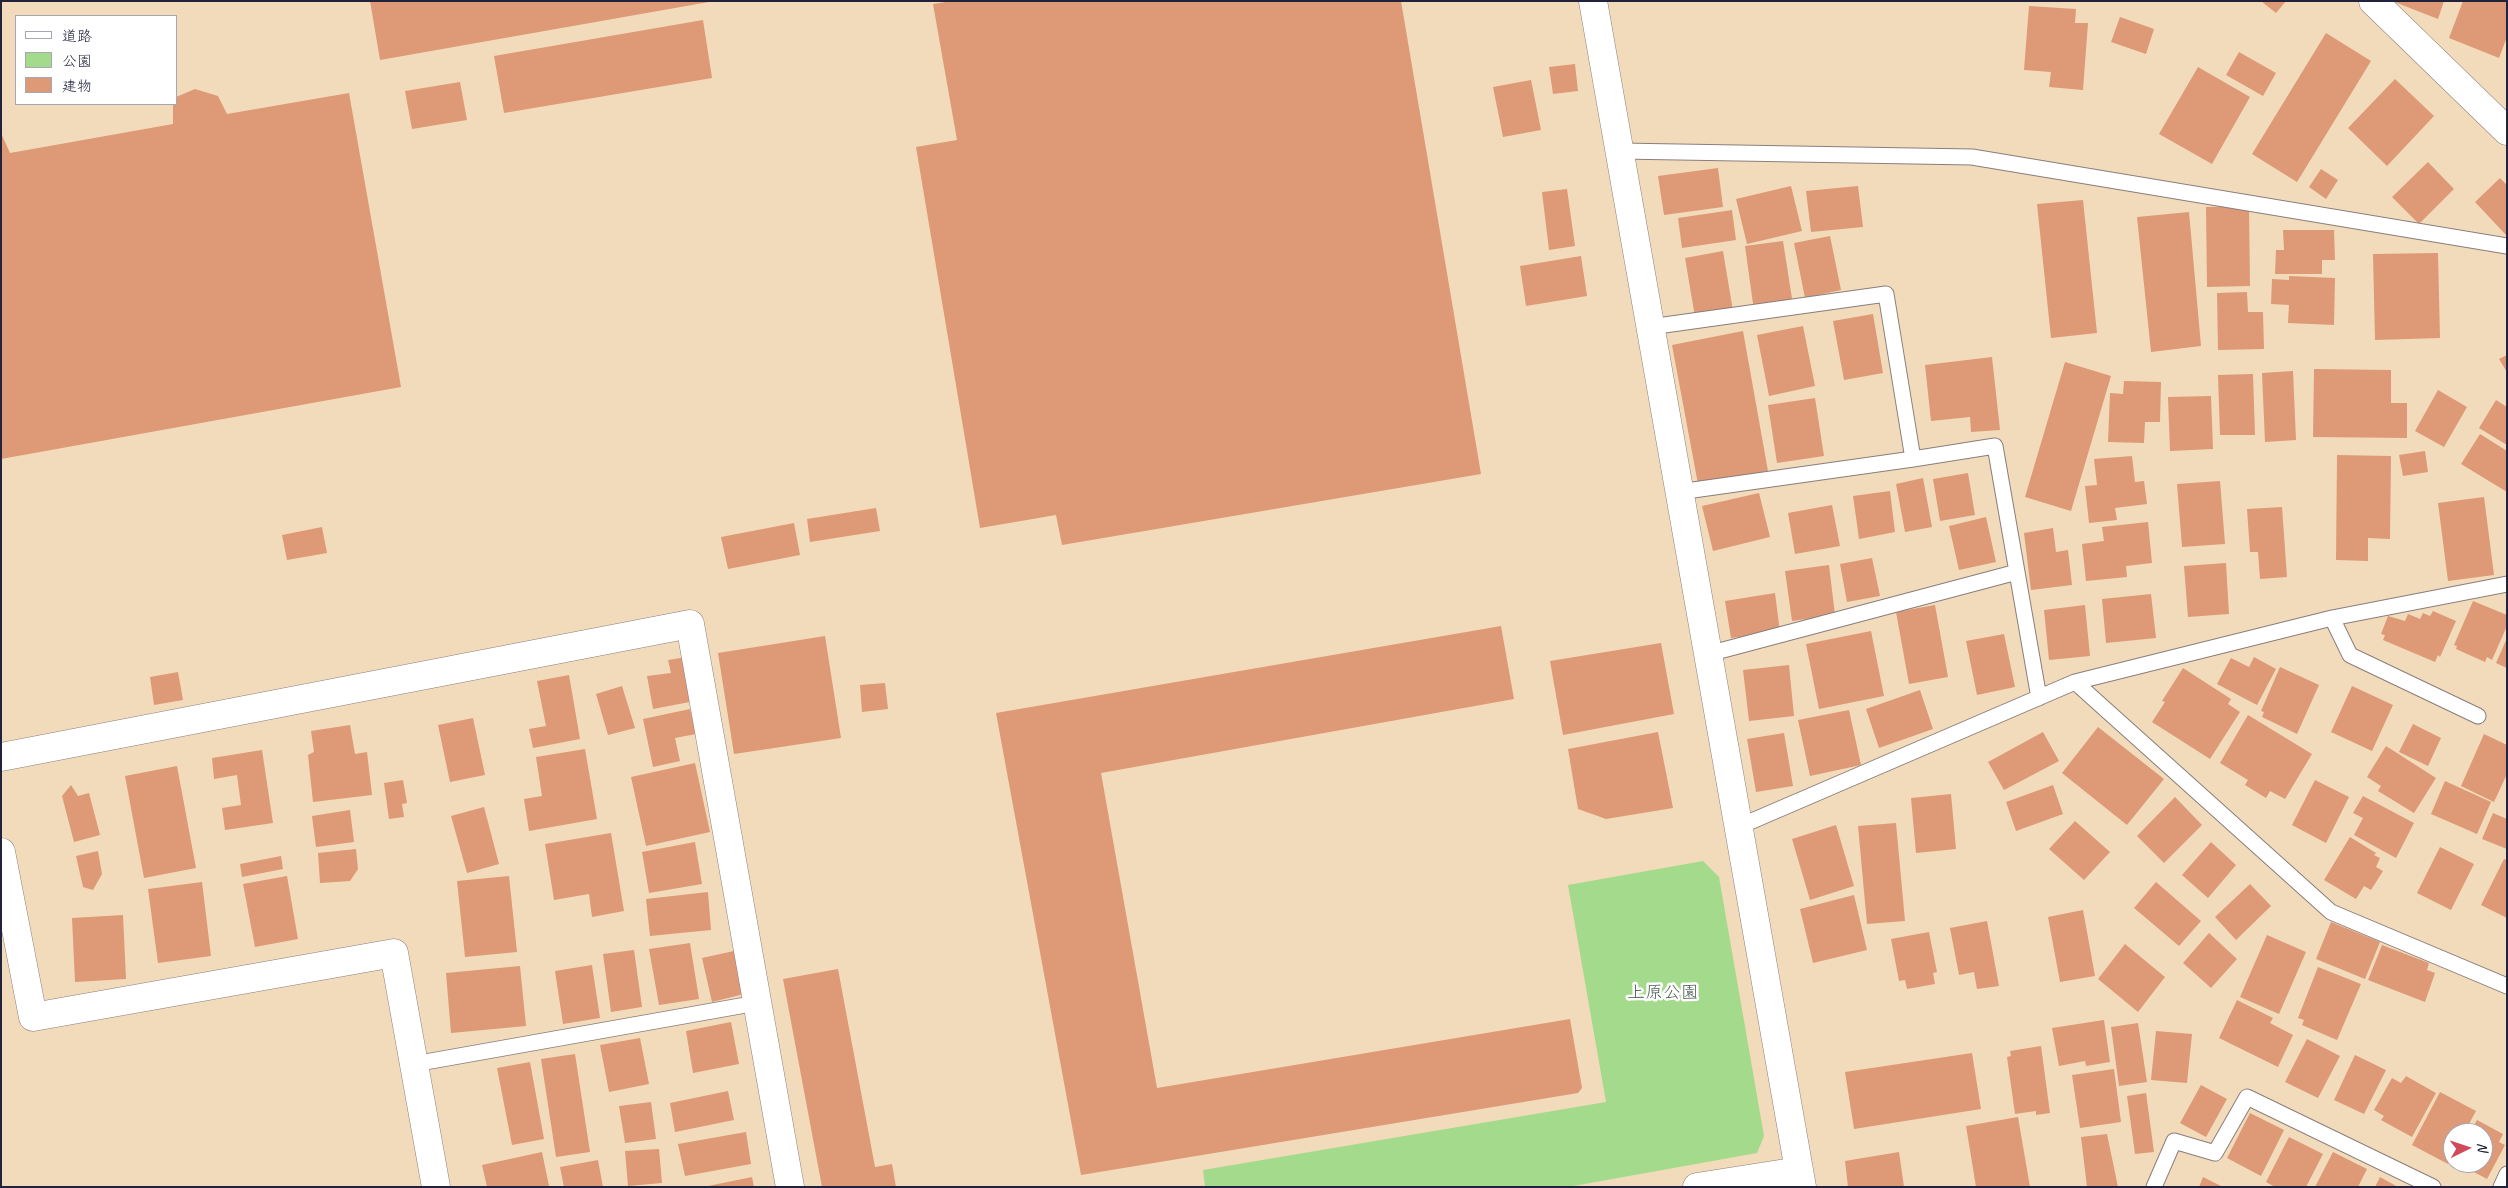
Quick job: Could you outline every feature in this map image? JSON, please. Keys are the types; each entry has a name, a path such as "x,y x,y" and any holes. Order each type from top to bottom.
{"street":[{"path":"1593,1 1800,1179 1697,1187"},
{"path":"2373,1 2507,131"},
{"path":"1,757 690,624 790,1187"},
{"path":"1,852 33,1018 394,953 436,1187"}],"lane":[{"path":"1620,151 1972,158 2507,246"},
{"path":"1650,327 1886,294 1913,459"},
{"path":"1679,492 1995,446 2039,698"},
{"path":"1708,654 2017,572"},
{"path":"1738,827 2075,682 2332,618 2507,584"},
{"path":"2332,618 2350,655 2478,716"},
{"path":"2075,682 2331,912 2507,986"},
{"path":"414,1064 756,1003"},
{"path":"2154,1187 2174,1141 2216,1153 2247,1097 2433,1187"},
{"path":"2501,1187 2507,1174"}],"green space":[{"name":"上原公園","path":"1703,861 1719,877 1764,1136 1757,1153 1568,1187 1205,1187 1203,1170 1606,1102 1568,885"}],"building":[{"path":"370,1 709,1 709,2 380,60"},
{"path":"952,1 1401,1 1481,474 1062,545 1056,515 980,528 916,147 957,140 933,4"},
{"path":"2261,1 2286,1 2276,13"},
{"path":"2392,1 2444,1 2438,19"},
{"path":"2463,1 2507,1 2507,37 2499,58 2449,38"},
{"path":"2029,6 2076,9 2075,23 2088,23 2083,90 2049,87 2051,72 2024,70"},
{"path":"2120,17 2154,29 2146,54 2111,42"},
{"path":"703,20 712,78 504,113 494,56"},
{"path":"2326,33 2371,61 2297,182 2252,154"},
{"path":"2239,52 2276,73 2263,96 2226,75"},
{"path":"1575,64 1578,91 1553,94 1549,67"},
{"path":"2198,67 2250,97 2212,164 2159,134"},
{"path":"2395,79 2434,116 2387,166 2348,128"},
{"path":"1531,80 1541,130 1503,137 1493,87"},
{"path":"460,82 467,120 412,129 405,91"},
{"path":"195,89 218,96 227,114 349,93 401,387 1,459 1,133 10,153 173,124 173,105 178,105 178,96"},
{"path":"2428,162 2454,189 2419,224 2392,197"},
{"path":"1718,168 1723,207 1664,215 1658,176"},
{"path":"2321,169 2338,180 2326,199 2309,187"},
{"path":"2500,178 2507,185 2507,236 2475,202"},
{"path":"1791,186 1802,231 1747,244 1736,199"},
{"path":"1858,186 1863,227 1811,232 1806,191"},
{"path":"1567,189 1575,246 1549,250 1542,192"},
{"path":"2083,200 2097,333 2051,338 2037,204"},
{"path":"2249,206 2250,286 2207,287 2206,207"},
{"path":"1732,210 1736,240 1682,248 1678,218"},
{"path":"2189,212 2201,346 2151,352 2137,217"},
{"path":"2283,230 2334,230 2335,260 2322,260 2322,274 2275,274 2276,250 2284,250"},
{"path":"1830,236 1841,290 1805,298 1794,243"},
{"path":"1783,241 1793,305 1754,311 1745,246"},
{"path":"1723,251 1733,311 1695,317 1685,258"},
{"path":"2438,253 2440,338 2375,340 2373,254"},
{"path":"1581,256 1587,296 1526,306 1520,266"},
{"path":"2289,276 2335,278 2334,325 2288,323 2289,305 2271,304 2272,279 2289,280"},
{"path":"2247,292 2248,312 2263,312 2264,349 2218,350 2217,293"},
{"path":"1873,314 1883,373 1844,380 1833,321"},
{"path":"1803,326 1815,386 1769,396 1757,335"},
{"path":"1743,331 1768,471 1698,484 1672,345"},
{"path":"2507,355 2507,372 2499,359"},
{"path":"1992,357 2000,430 1971,432 1970,417 1931,421 1925,365"},
{"path":"2065,362 2111,376 2071,511 2025,497"},
{"path":"2314,369 2391,370 2391,403 2407,403 2407,438 2313,437"},
{"path":"2293,371 2296,440 2265,442 2262,373"},
{"path":"2253,374 2255,435 2220,435 2218,375"},
{"path":"2124,381 2161,382 2160,422 2145,422 2144,443 2108,442 2110,393 2123,394"},
{"path":"2438,390 2467,407 2444,447 2415,431"},
{"path":"2211,396 2213,449 2170,451 2168,397"},
{"path":"1815,398 1824,456 1777,463 1768,405"},
{"path":"2496,400 2507,407 2507,445 2479,428"},
{"path":"2480,434 2507,451 2507,492 2461,464"},
{"path":"2425,451 2428,472 2403,476 2399,455"},
{"path":"2337,455 2391,456 2390,539 2368,538 2368,561 2336,560"},
{"path":"2132,456 2135,482 2144,481 2147,504 2115,508 2117,520 2089,523 2085,486 2097,485 2094,459"},
{"path":"1968,473 1975,515 1940,521 1933,479"},
{"path":"1923,478 1932,527 1905,532 1896,484"},
{"path":"2220,481 2225,544 2182,547 2177,484"},
{"path":"1890,491 1895,532 1859,539 1853,496"},
{"path":"1759,493 1770,537 1713,551 1702,506"},
{"path":"2484,497 2494,575 2448,581 2438,503"},
{"path":"1832,505 1840,546 1795,554 1788,513"},
{"path":"2282,507 2287,577 2260,579 2258,552 2250,552 2247,509"},
{"path":"876,508 880,531 810,542 807,519"},
{"path":"1986,517 1996,562 1959,570 1949,526"},
{"path":"2148,522 2152,563 2126,566 2127,577 2086,581 2082,544 2104,541 2102,527"},
{"path":"794,523 800,555 728,569 721,537"},
{"path":"322,527 327,553 287,560 282,535"},
{"path":"2053,528 2056,552 2068,550 2072,585 2031,590 2024,533"},
{"path":"1872,558 1880,596 1847,602 1840,564"},
{"path":"2226,563 2229,614 2188,617 2184,566"},
{"path":"1829,565 1835,615 1792,621 1785,571"},
{"path":"1775,593 1780,632 1731,638 1725,601"},
{"path":"2151,594 2156,638 2106,643 2102,599"},
{"path":"2473,601 2507,615 2507,626 2492,660 2487,657 2485,662 2456,649 2457,646 2454,645"},
{"path":"1935,605 1948,677 1909,684 1896,612"},
{"path":"2085,605 2090,656 2049,660 2044,610"},
{"path":"2433,611 2456,621 2440,657 2438,655 2435,662 2383,640 2385,635 2381,634 2388,616 2405,621 2408,614 2420,619 2423,613 2430,616"},
{"path":"1501,626 1514,699 1101,773 1157,1088 1570,1019 1582,1088 1578,1093 1081,1175 996,713"},
{"path":"1871,631 1884,696 1819,709 1806,644"},
{"path":"2004,634 2015,687 1977,695 1966,641"},
{"path":"825,636 841,738 734,754 718,653"},
{"path":"2507,638 2507,668 2496,663"},
{"path":"1661,643 1674,714 1563,735 1550,661"},
{"path":"687,657 695,701 653,709 647,676 671,673 668,660"},
{"path":"2254,657 2276,669 2257,705 2217,684 2231,658 2249,667"},
{"path":"1789,665 1794,716 1749,721 1743,670"},
{"path":"2280,667 2319,685 2297,734 2262,717 2264,712 2261,711"},
{"path":"2183,668 2231,699 2228,704 2240,712 2210,759 2152,722 2165,702 2162,701"},
{"path":"178,672 183,700 154,705 150,677"},
{"path":"569,675 580,739 533,748 529,729 546,726 537,681"},
{"path":"885,683 888,709 862,712 860,685"},
{"path":"622,686 635,728 608,735 596,694"},
{"path":"2352,686 2393,705 2372,751 2331,732"},
{"path":"1920,690 1933,729 1879,748 1866,709"},
{"path":"690,709 696,734 675,738 680,761 653,767 643,719"},
{"path":"1849,710 1861,765 1810,776 1798,720"},
{"path":"2248,715 2312,754 2285,799 2270,791 2266,798 2245,785 2248,780 2220,763"},
{"path":"473,718 485,775 450,782 438,725"},
{"path":"2413,724 2441,738 2428,766 2399,752"},
{"path":"350,725 355,754 367,752 372,795 313,802 308,755 314,752 311,731"},
{"path":"2098,727 2164,779 2127,825 2062,773"},
{"path":"1658,732 1673,808 1606,819 1578,809 1568,749"},
{"path":"2043,732 2059,761 2004,790 1988,762"},
{"path":"1784,733 1793,786 1756,792 1747,739"},
{"path":"2484,734 2507,745 2507,774 2494,802 2461,786"},
{"path":"2386,746 2436,778 2414,813 2378,791 2381,786 2367,777"},
{"path":"585,749 597,819 529,831 524,799 542,796 536,757"},
{"path":"262,750 273,823 225,830 222,808 241,805 237,775 214,779 212,758"},
{"path":"695,763 710,832 646,846 631,777"},
{"path":"177,766 196,868 144,878 125,776"},
{"path":"403,780 407,803 402,804 404,817 389,819 384,783"},
{"path":"2315,780 2349,797 2326,843 2292,825"},
{"path":"2445,781 2491,802 2477,834 2431,814"},
{"path":"71,785 78,796 89,793 100,835 74,842 62,796"},
{"path":"2053,785 2063,814 2016,831 2006,802"},
{"path":"1951,794 1956,849 1916,853 1911,798"},
{"path":"2363,796 2414,823 2396,858 2354,835 2363,818 2353,813"},
{"path":"2175,797 2202,825 2164,863 2137,836"},
{"path":"484,807 499,864 467,873 451,816"},
{"path":"350,810 354,842 316,847 312,816"},
{"path":"2493,813 2507,819 2507,849 2482,839"},
{"path":"2075,821 2110,852 2084,880 2049,849"},
{"path":"1896,823 1905,921 1867,924 1858,826"},
{"path":"1836,825 1854,886 1810,900 1792,839"},
{"path":"611,833 624,911 592,917 589,894 554,900 545,844"},
{"path":"2350,837 2376,853 2374,855 2380,858 2376,867 2383,871 2371,890 2364,886 2356,899 2324,880"},
{"path":"695,842 702,884 649,893 642,852"},
{"path":"2211,842 2236,865 2208,898 2182,875"},
{"path":"2440,847 2474,864 2451,910 2417,893"},
{"path":"356,849 358,869 350,881 320,883 318,853"},
{"path":"98,851 102,874 93,890 83,887 76,856"},
{"path":"281,856 283,869 242,877 240,864"},
{"path":"2504,859 2507,860 2507,918 2481,905"},
{"path":"287,876 298,939 255,947 243,884"},
{"path":"509,876 517,952 465,957 457,881"},
{"path":"202,882 211,956 158,963 148,889"},
{"path":"2156,882 2201,921 2179,946 2134,908"},
{"path":"2250,884 2271,906 2236,940 2215,917"},
{"path":"708,892 711,930 650,936 646,899"},
{"path":"1854,895 1867,950 1813,963 1800,909"},
{"path":"2083,910 2095,976 2060,982 2048,917"},
{"path":"123,915 126,979 75,982 72,918"},
{"path":"1987,921 1999,986 1977,989 1974,972 1959,975 1950,928"},
{"path":"2331,922 2380,942 2365,979 2316,959"},
{"path":"1929,932 1937,972 1933,973 1935,984 1907,989 1905,980 1899,981 1891,939"},
{"path":"2209,933 2237,959 2211,988 2183,963"},
{"path":"2267,935 2306,952 2279,1014 2240,997"},
{"path":"690,943 699,999 659,1005 649,949"},
{"path":"2125,944 2165,977 2138,1012 2098,979"},
{"path":"2382,945 2429,963 2427,970 2435,973 2425,1002 2368,980"},
{"path":"634,950 642,1007 611,1012 603,954"},
{"path":"734,951 744,994 712,1002 702,958"},
{"path":"592,965 600,1018 563,1024 555,971"},
{"path":"520,966 526,1026 451,1033 446,973"},
{"path":"2318,967 2361,984 2337,1040 2302,1025 2304,1020 2298,1018"},
{"path":"838,969 875,1167 892,1164 896,1187 822,1187 783,979"},
{"path":"2237,1000 2273,1018 2270,1023 2293,1035 2278,1067 2219,1038"},
{"path":"2104,1020 2110,1062 2086,1066 2085,1061 2059,1066 2052,1028"},
{"path":"731,1022 739,1064 693,1073 686,1031"},
{"path":"2138,1023 2147,1082 2119,1086 2111,1027"},
{"path":"2156,1031 2192,1034 2187,1083 2151,1080"},
{"path":"640,1038 649,1084 609,1092 600,1045"},
{"path":"2307,1039 2340,1056 2318,1098 2285,1082"},
{"path":"2041,1046 2050,1113 2036,1115 2036,1111 2015,1114 2007,1057 2011,1056 2010,1051"},
{"path":"1972,1053 1981,1109 1854,1129 1845,1072"},
{"path":"575,1054 590,1152 556,1157 541,1059"},
{"path":"2355,1055 2386,1070 2364,1114 2334,1100"},
{"path":"530,1062 544,1139 512,1145 497,1068"},
{"path":"2114,1069 2121,1122 2080,1128 2072,1075"},
{"path":"2406,1076 2436,1093 2412,1137 2381,1120 2384,1116 2374,1110 2392,1078 2401,1083"},
{"path":"2201,1085 2227,1099 2206,1137 2180,1123"},
{"path":"728,1091 734,1120 675,1132 670,1103"},
{"path":"2440,1092 2476,1111 2469,1123 2443,1123 2443,1161 2412,1145"},
{"path":"2146,1093 2154,1152 2135,1154 2127,1096"},
{"path":"651,1102 656,1139 625,1143 619,1106"},
{"path":"2250,1113 2284,1130 2261,1176 2227,1158"},
{"path":"2018,1117 2030,1187 1976,1187 1966,1126"},
{"path":"2493,1129 2503,1134 2499,1142 2505,1145 2493,1168"},
{"path":"746,1132 751,1164 685,1176 678,1144"},
{"path":"2107,1134 2118,1187 2087,1187 2081,1137"},
{"path":"2289,1137 2323,1154 2306,1187 2275,1187 2266,1182"},
{"path":"659,1149 662,1183 628,1186 625,1151"},
{"path":"542,1152 549,1186 487,1187 482,1165"},
{"path":"1899,1152 1904,1187 1848,1187 1845,1161"},
{"path":"2333,1152 2367,1169 2358,1187 2315,1187"},
{"path":"598,1160 603,1187 564,1187 560,1167"},
{"path":"2476,1173 2490,1173 2487,1179"},
{"path":"752,1177 754,1187 708,1187 708,1186"},
{"path":"2203,1177 2223,1187 2199,1187"},
{"path":"2380,1177 2398,1187 2375,1187"}]}
